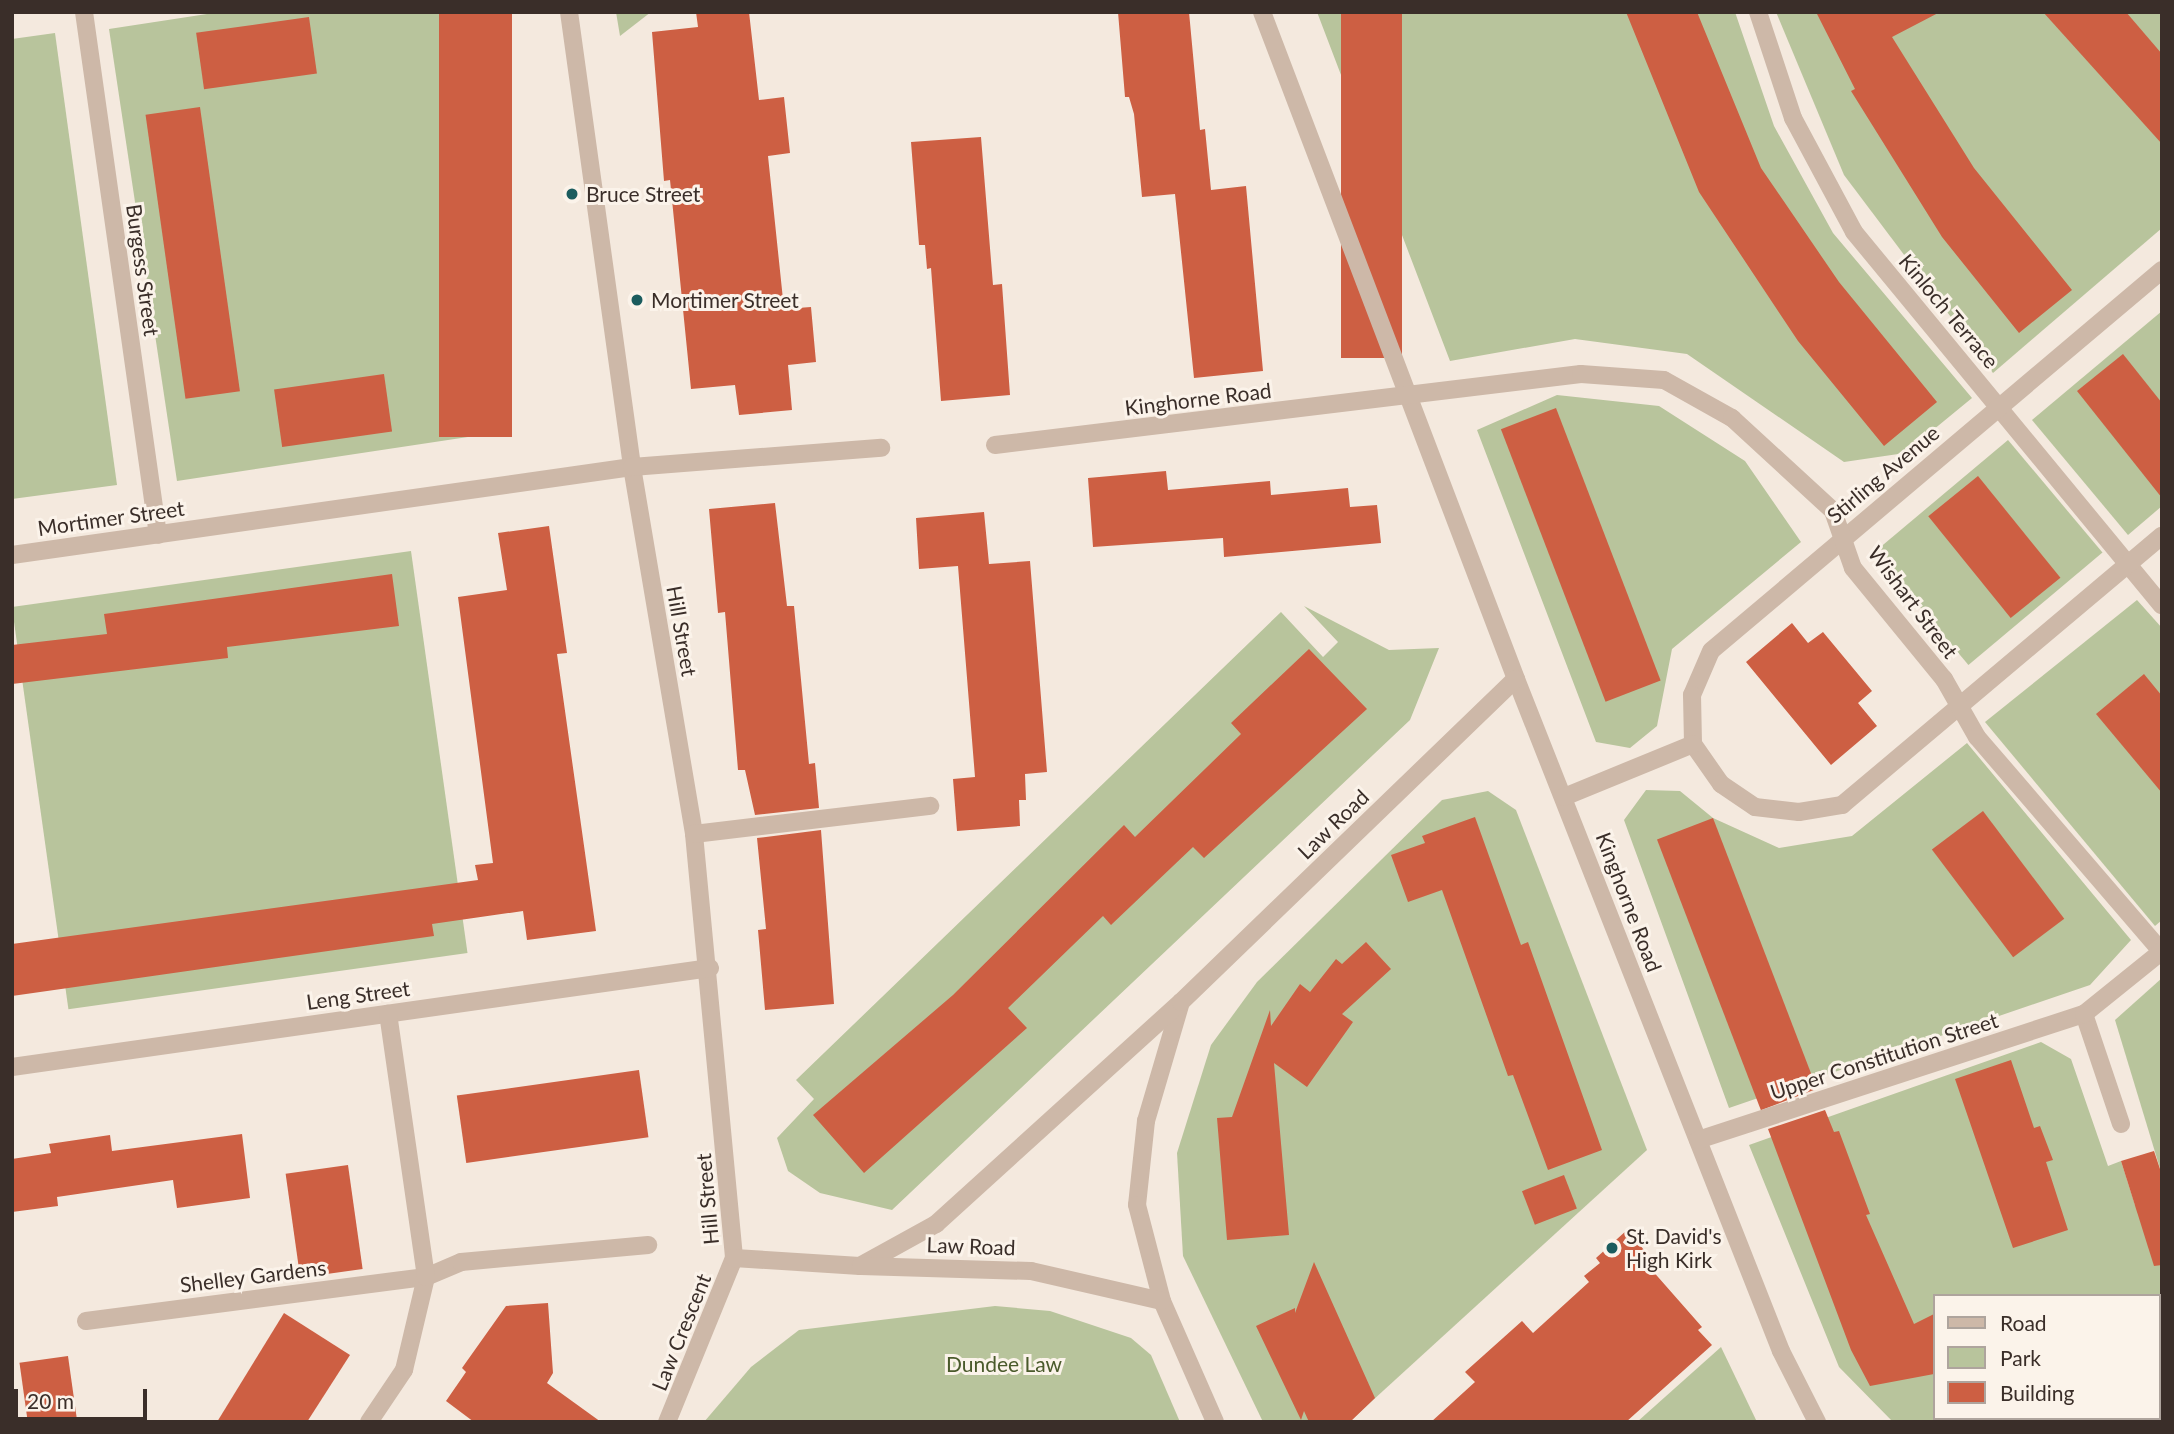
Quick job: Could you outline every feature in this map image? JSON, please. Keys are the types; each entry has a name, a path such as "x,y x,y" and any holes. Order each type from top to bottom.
{"street":[{"name":"Burgess Street","path":"84,12 158,535"},
{"name":"Hill Street","path":"569,12 632,467 694,834 710,968 734,1258"},
{"name":"Kinghorne Road","path":"1262,12 1516,679 1781,1351 1817,1422"},
{"name":"Kinloch Terrace","path":"1758,12 1793,118 1854,232 2126,565 2162,605"},
{"name":"Stirling Avenue","path":"1693,744 1692,695 1711,651 2162,270"},
{"name":"Wishart Street","path":"1407,396 1581,374 1664,380 1732,418 1833,511 1853,568 1960,705 1977,737 2162,951"},
{"name":"Kinghorne Road","path":"995,446 1407,396"},
{"name":"Mortimer Street","path":"12,555 632,467 881,447"},
{"path":"1564,797 1693,744 1721,784 1755,807 1799,812 1842,805 2162,536"},
{"name":"Law Road","path":"860,1266 936,1224 1181,1002 1516,679"},
{"path":"694,834 930,806"},
{"name":"Upper Constitution Street","path":"1698,1140 2084,1014 2162,951"},
{"name":"Leng Street","path":"12,1067 710,968"},
{"name":"Law Road","path":"1181,1002 1146,1121 1137,1205 1162,1301 1215,1422"},
{"path":"369,1422 404,1370 426,1277 388,1014"},
{"path":"2084,1014 2121,1124"},
{"name":"Shelley Gardens","path":"86,1321 426,1277 461,1262 648,1245"},
{"name":"Law Road","path":"734,1258 860,1266 1031,1271 1162,1301"},
{"name":"Law Crescent","path":"667,1422 734,1258"}],"green space":[{"path":"220,12 439,12 501,432 177,481 109,29"},
{"path":"616,12 651,12 620,36"},
{"path":"1317,12 1735,12 1774,126 1833,233 1972,398 1905,453 1844,462 1687,354 1575,339 1450,361"},
{"path":"1776,12 2162,12 2162,228 1993,373 1844,175"},
{"path":"55,33 117,485 12,499 12,39"},
{"path":"2162,311 2162,506 2128,535 2032,420"},
{"path":"1557,395 1659,406 1745,461 1801,542 1672,649 1657,726 1630,748 1596,742 1477,430"},
{"path":"2008,440 2102,553 1968,665 1874,552"},
{"path":"411,551 468,953 68,1009 12,607"},
{"path":"2137,600 2162,628 2162,920 2155,926 1985,722"},
{"path":"1304,606 1389,650 1439,648 1410,720 892,1210 820,1193 788,1171 777,1138 814,1099 796,1080 1281,612 1323,657 1338,642"},
{"path":"1967,743 2131,940 2090,985 1729,1108 1624,820 1646,790 1680,791 1713,818 1779,848 1852,836"},
{"path":"1488,791 1516,810 1647,1150 1349,1422 1263,1422 1183,1256 1177,1153 1211,1045 1257,982 1442,800"},
{"path":"2162,978 2162,1175 2115,1020"},
{"path":"2041,1042 2071,1059 2108,1166 2121,1161 2135,1205 2162,1196 2162,1422 1893,1422 1839,1367 1749,1145"},
{"name":"Dundee Law","path":"995,1306 1050,1311 1131,1338 1151,1355 1180,1422 704,1422 751,1367 799,1330"},
{"path":"1721,1347 1757,1422 1637,1422"}],"building":[{"path":"439,12 512,12 512,437 439,437"},
{"path":"696,12 749,12 759,100 784,97 790,153 768,156 784,309 811,307 816,362 788,365 792,410 739,415 735,385 691,389 670,180 664,181 652,32 698,27"},
{"path":"1118,12 1189,12 1200,130 1205,129 1211,190 1246,186 1263,371 1194,378 1175,194 1142,197 1134,114 1129,97 1125,97"},
{"path":"1341,12 1402,12 1402,358 1341,358"},
{"path":"1626,12 1697,12 1761,168 1839,282 1937,402 1884,446 1798,341 1699,192"},
{"path":"1816,12 1940,12 1892,37 1974,168 2072,290 2019,333 1942,237 1851,91 1855,89"},
{"path":"2043,12 2126,12 2162,54 2162,144"},
{"path":"309,17 317,73 204,89 196,33"},
{"path":"200,107 240,391 185,399 146,115"},
{"path":"981,137 993,285 1002,284 1010,395 941,401 931,268 927,269 925,245 919,245 911,142"},
{"path":"2123,354 2162,403 2162,498 2077,391"},
{"path":"384,374 392,431 282,447 274,389"},
{"path":"1556,408 1661,681 1606,702 1501,429"},
{"path":"1166,471 1168,490 1270,481 1271,495 1348,488 1350,507 1377,505 1381,543 1224,557 1223,538 1093,547 1088,478"},
{"path":"1978,476 2060,578 2011,618 1928,516"},
{"path":"775,503 787,606 794,606 809,764 815,763 819,808 755,815 745,770 738,770 725,612 718,613 709,509"},
{"path":"984,512 989,564 1030,561 1047,772 1025,774 1026,800 1019,800 1020,826 957,831 953,779 975,777 958,566 919,569 916,518"},
{"path":"549,526 567,653 557,654 596,931 527,940 523,911 432,924 434,936 12,996 12,944 478,880 475,865 493,863 458,597 507,590 498,533"},
{"path":"392,574 399,626 227,647 228,658 12,684 12,645 107,634 104,614"},
{"path":"1792,623 1808,643 1823,632 1872,691 1858,703 1877,726 1831,765 1746,662"},
{"path":"1309,649 1367,709 1204,858 1193,847 1111,925 1103,916 1008,1008 1027,1028 864,1173 813,1115 953,995 1124,825 1135,837 1241,734 1231,723"},
{"path":"2144,674 2162,696 2162,793 2096,714"},
{"path":"1983,811 2064,919 2013,957 1932,850"},
{"path":"1475,817 1521,945 1528,942 1602,1150 1548,1170 1513,1075 1508,1076 1442,890 1408,902 1391,855 1425,843 1422,836"},
{"path":"1713,818 1817,1089 1761,1110 1657,840"},
{"path":"821,830 834,1004 765,1010 758,930 766,929 757,838"},
{"path":"1366,942 1391,969 1342,1014 1353,1022 1307,1087 1274,1063 1289,1235 1227,1240 1217,1118 1232,1117 1270,1010 1271,1026 1300,984 1310,992 1336,959 1342,964"},
{"path":"2011,1060 2034,1128 2040,1126 2053,1160 2046,1162 2068,1230 2013,1248 1955,1079"},
{"path":"639,1070 648,1137 466,1163 457,1096"},
{"path":"1825,1110 1834,1132 1839,1131 1870,1214 1866,1215 1914,1324 1932,1315 1932,1374 1870,1386 1851,1350 1768,1129"},
{"path":"242,1134 250,1198 177,1208 173,1180 57,1197 58,1206 12,1212 12,1159 51,1153 49,1144 110,1135 112,1151"},
{"path":"2154,1151 2162,1175 2162,1265 2154,1266 2121,1161"},
{"path":"348,1165 363,1269 300,1278 286,1174"},
{"path":"1564,1175 1577,1209 1535,1225 1522,1191"},
{"path":"1627,1230 1655,1265 1651,1269 1702,1327 1698,1330 1712,1345 1626,1422 1431,1422 1475,1382 1465,1372 1522,1321 1533,1333 1589,1282 1584,1276 1600,1263 1596,1258"},
{"path":"1314,1262 1375,1398 1350,1422 1309,1422 1304,1411 1301,1420 1256,1326 1295,1308 1295,1313"},
{"path":"548,1303 553,1373 547,1383 601,1422 474,1422 446,1401 466,1372 462,1368 506,1306"},
{"path":"284,1313 350,1355 307,1422 217,1422"},
{"path":"68,1356 77,1422 28,1422 19,1363"}],"place":[{"name":"Bruce Street","path":"572,194"},
{"name":"Mortimer Street","path":"637,300"},
{"name":"St. David's High Kirk","path":"1612,1248"}]}
